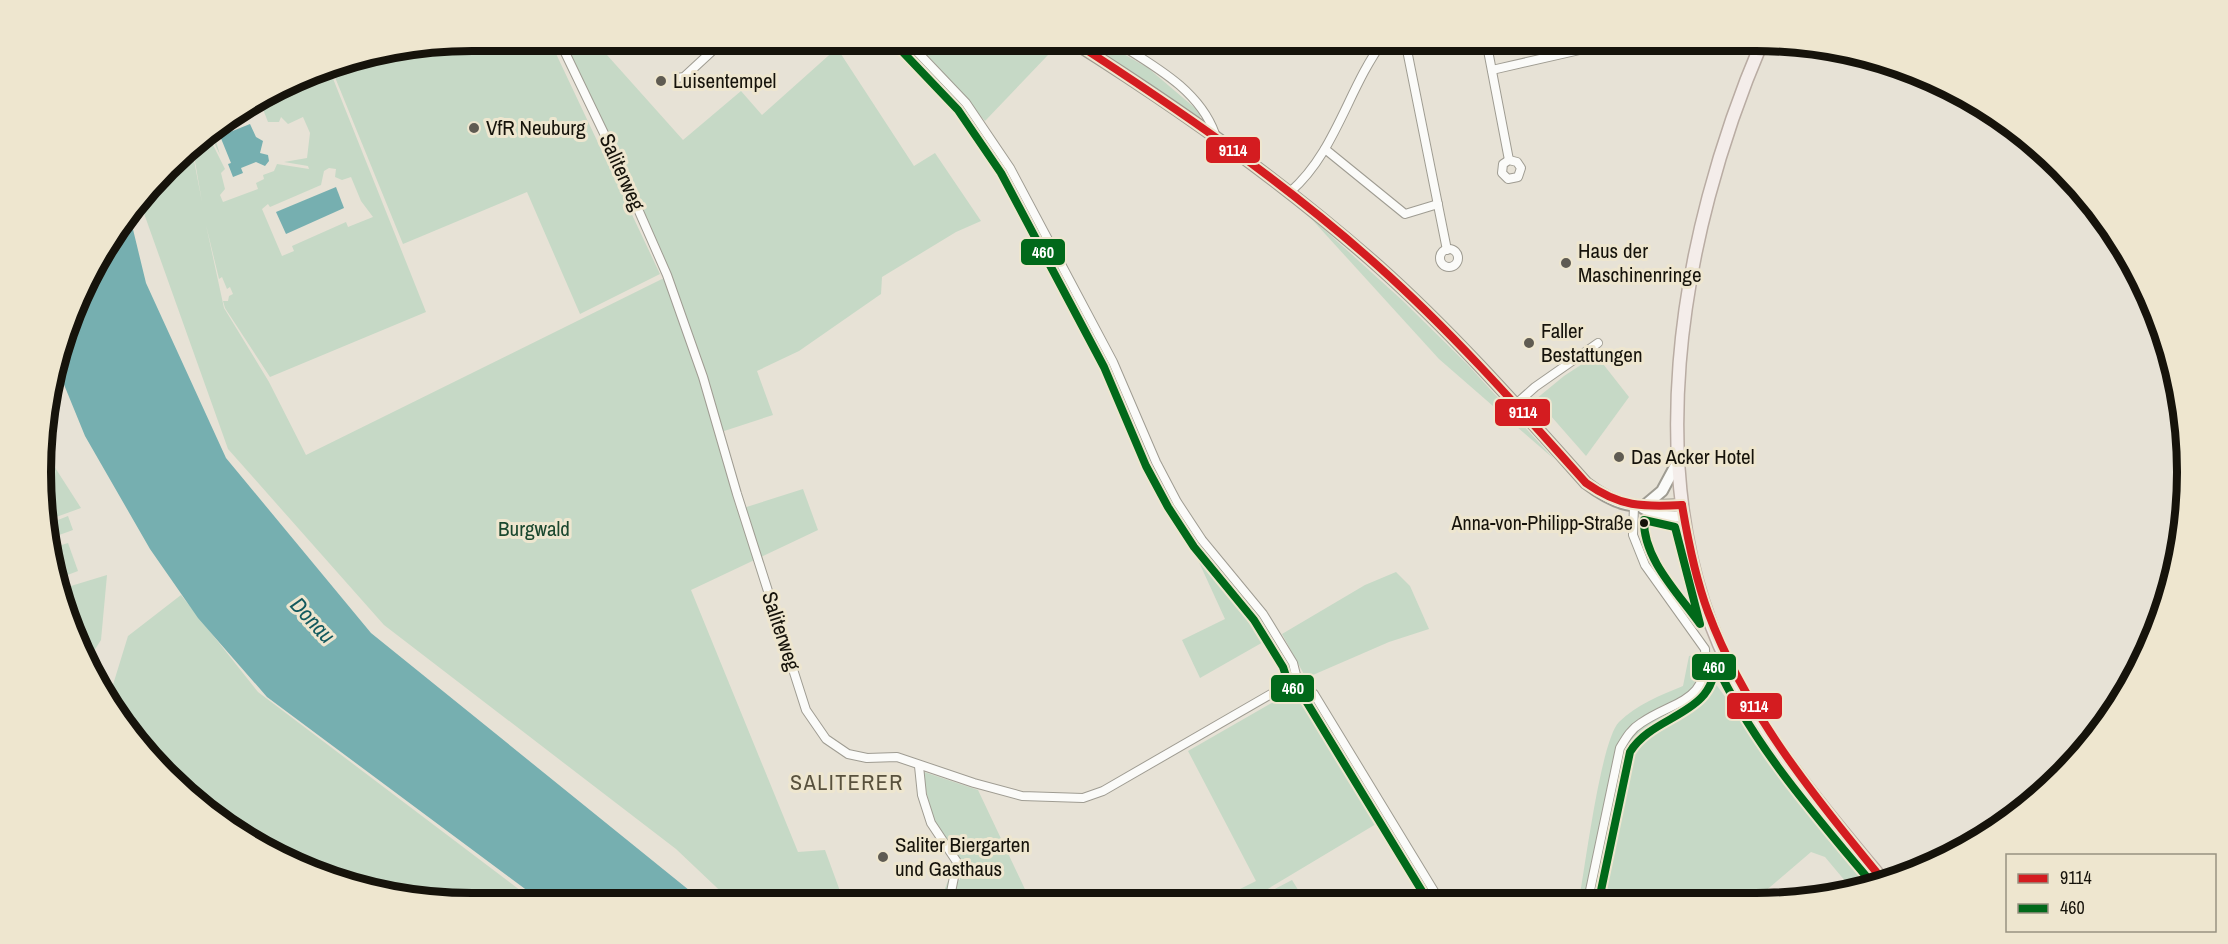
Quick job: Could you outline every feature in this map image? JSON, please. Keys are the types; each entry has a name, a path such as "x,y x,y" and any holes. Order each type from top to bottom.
{"main road":[{"path":"1088,51 1215,134 1290,192 1380,267 1516,404 1586,483 1607,499 1638,507 1683,511"},
{"path":"1759,51 1726,137 1699,240 1677,380 1677,463 1683,511 1701,594 1718,641 1739,685 1779,748 1879,875"},
{"path":"1638,507 1662,491 1677,463"}],"street":[{"name":"Saliterweg","path":"564,51 612,150 667,275 703,377 737,494 806,710 826,739 848,754 867,759 897,757 919,766 1022,796 1083,798 1103,790 1297,679"},
{"path":"677,78 684,77 712,51"},
{"path":"916,51 966,103 1010,168 1113,362 1156,462 1177,502 1202,540 1263,614 1293,663 1297,679 1314,694 1435,893"},
{"path":"1130,51 1163,72 1199,103 1209,118 1215,134"},
{"path":"1290,192 1309,176 1376,51"},
{"path":"1407,51 1447,250"},
{"path":"1488,51 1509,160"},
{"path":"1492,70 1575,51"},
{"path":"1325,149 1405,214 1438,204"},
{"path":"1516,404 1535,387 1598,343"},
{"path":"1589,893 1620,748 1630,731 1642,721 1689,697 1703,677 1706,665 1705,649 1645,566 1633,535 1638,507"},
{"path":"919,766 922,795 931,823 957,862 951,893"}],"green space":[{"name":"VfR Neuburg","path":"555,51 660,274 580,314 527,192 403,244 334,74 390,59 444,52"},
{"name":"Burgwald","path":"570,51 609,51 607,55 683,140 741,91 762,115 834,51 839,51 914,166 935,153 981,221 956,232 882,277 881,294 799,351 757,371 773,415 715,434 737,510 803,489 818,530 691,590 798,852 825,850 841,893 722,893 676,849 384,625 228,449 143,210 155,194 193,156 202,202 194,155 211,142 225,169 221,173 225,189 220,195 223,202 258,189 256,183 264,179 263,175 274,171 277,164 309,169 308,166 284,162 307,158 310,133 303,117 288,124 281,117 279,122 268,122 262,107 332,75 426,312 270,377 225,308 223,301 228,301 229,296 233,294 230,287 227,289 222,277 219,279 206,225 224,308 269,382 306,455 662,279 672,277","holes":["329,168 336,169 335,177 342,180 351,177 361,201 373,217 348,227 346,222 292,246 294,251 282,256 262,209 268,204 270,207 321,185 324,171"]},
{"path":"924,51 1040,51 1048,55 985,121"},
{"path":"1096,51 1118,51 1148,68 1202,114 1199,118"},
{"path":"247,116 249,119 232,126"},
{"path":"1307,214 1402,300 1468,365 1554,459 1439,359"},
{"path":"1596,355 1629,397 1586,456 1536,399 1564,376"},
{"path":"51,462 81,508 54,518"},
{"path":"1176,512 1223,577 1272,637 1200,678 1182,640 1225,619"},
{"path":"68,516 73,530 56,536 54,521"},
{"path":"68,543 78,571 64,576 58,546"},
{"path":"1396,572 1410,586 1429,629 1389,642 1306,678 1282,634 1365,585"},
{"path":"107,575 101,640 92,654 73,607 67,587"},
{"path":"181,595 258,692 524,893 444,892 390,885 337,871 261,837 194,789 155,750 122,706 112,689 128,636"},
{"path":"1694,655 1700,664 1696,680 1688,693 1698,699 1712,679 1807,808 1864,879 1847,883 1825,857 1811,852 1763,893 1580,893 1600,778 1612,734 1619,722 1633,710 1683,686 1689,656"},
{"path":"1289,693 1299,693 1308,697 1376,824 1261,893 1232,893 1256,881 1188,751"},
{"path":"921,771 978,790 1027,893 943,893 948,881 960,880 960,869 956,853 939,831"},
{"path":"1292,880 1300,893 1267,893"}],"water":[{"path":"250,124 256,137 263,141 260,153 268,155 269,161 265,166 256,162 241,168 243,173 233,177 228,164 231,163 220,136"},
{"path":"336,187 344,208 286,234 276,212"},
{"name":"Donau","path":"132,224 146,283 226,458 371,633 693,893 531,893 267,697 198,618 150,549 85,436 62,379 73,337 94,286"}],"transit line":[{"name":"460","path":"902,51 958,110 1001,173 1104,367 1146,466 1168,507 1194,547 1254,620 1283,667 1289,685 1306,701 1423,893"},
{"name":"9114","path":"1088,51 1151,92 1267,175 1378,266 1459,344 1586,483 1610,497 1632,504 1682,505"},
{"name":"9114","path":"1682,505 1692,559 1703,599 1723,649 1741,684 1807,785 1879,875"},
{"name":"460","path":"1644,520 1675,527 1700,624 1656,562 1649,548 1644,520"},
{"name":"460","path":"1600,893 1630,752 1640,739 1681,713 1705,694 1712,680 1715,662 1730,692 1766,750 1806,804 1868,878"}],"place":[{"name":"Luisentempel","path":"661,81"},
{"name":"VfR Neuburg","path":"474,128"},
{"name":"Haus der Maschinenringe","path":"1566,263"},
{"name":"Faller Bestattungen","path":"1529,343"},
{"name":"Das Acker Hotel","path":"1619,457"},
{"name":"Anna-von-Philipp-Straße","path":"1644,523"},
{"name":"Saliter Biergarten und Gasthaus","path":"883,857"}],"district":[{"name":"SALITERER","path":"847,782"}]}
